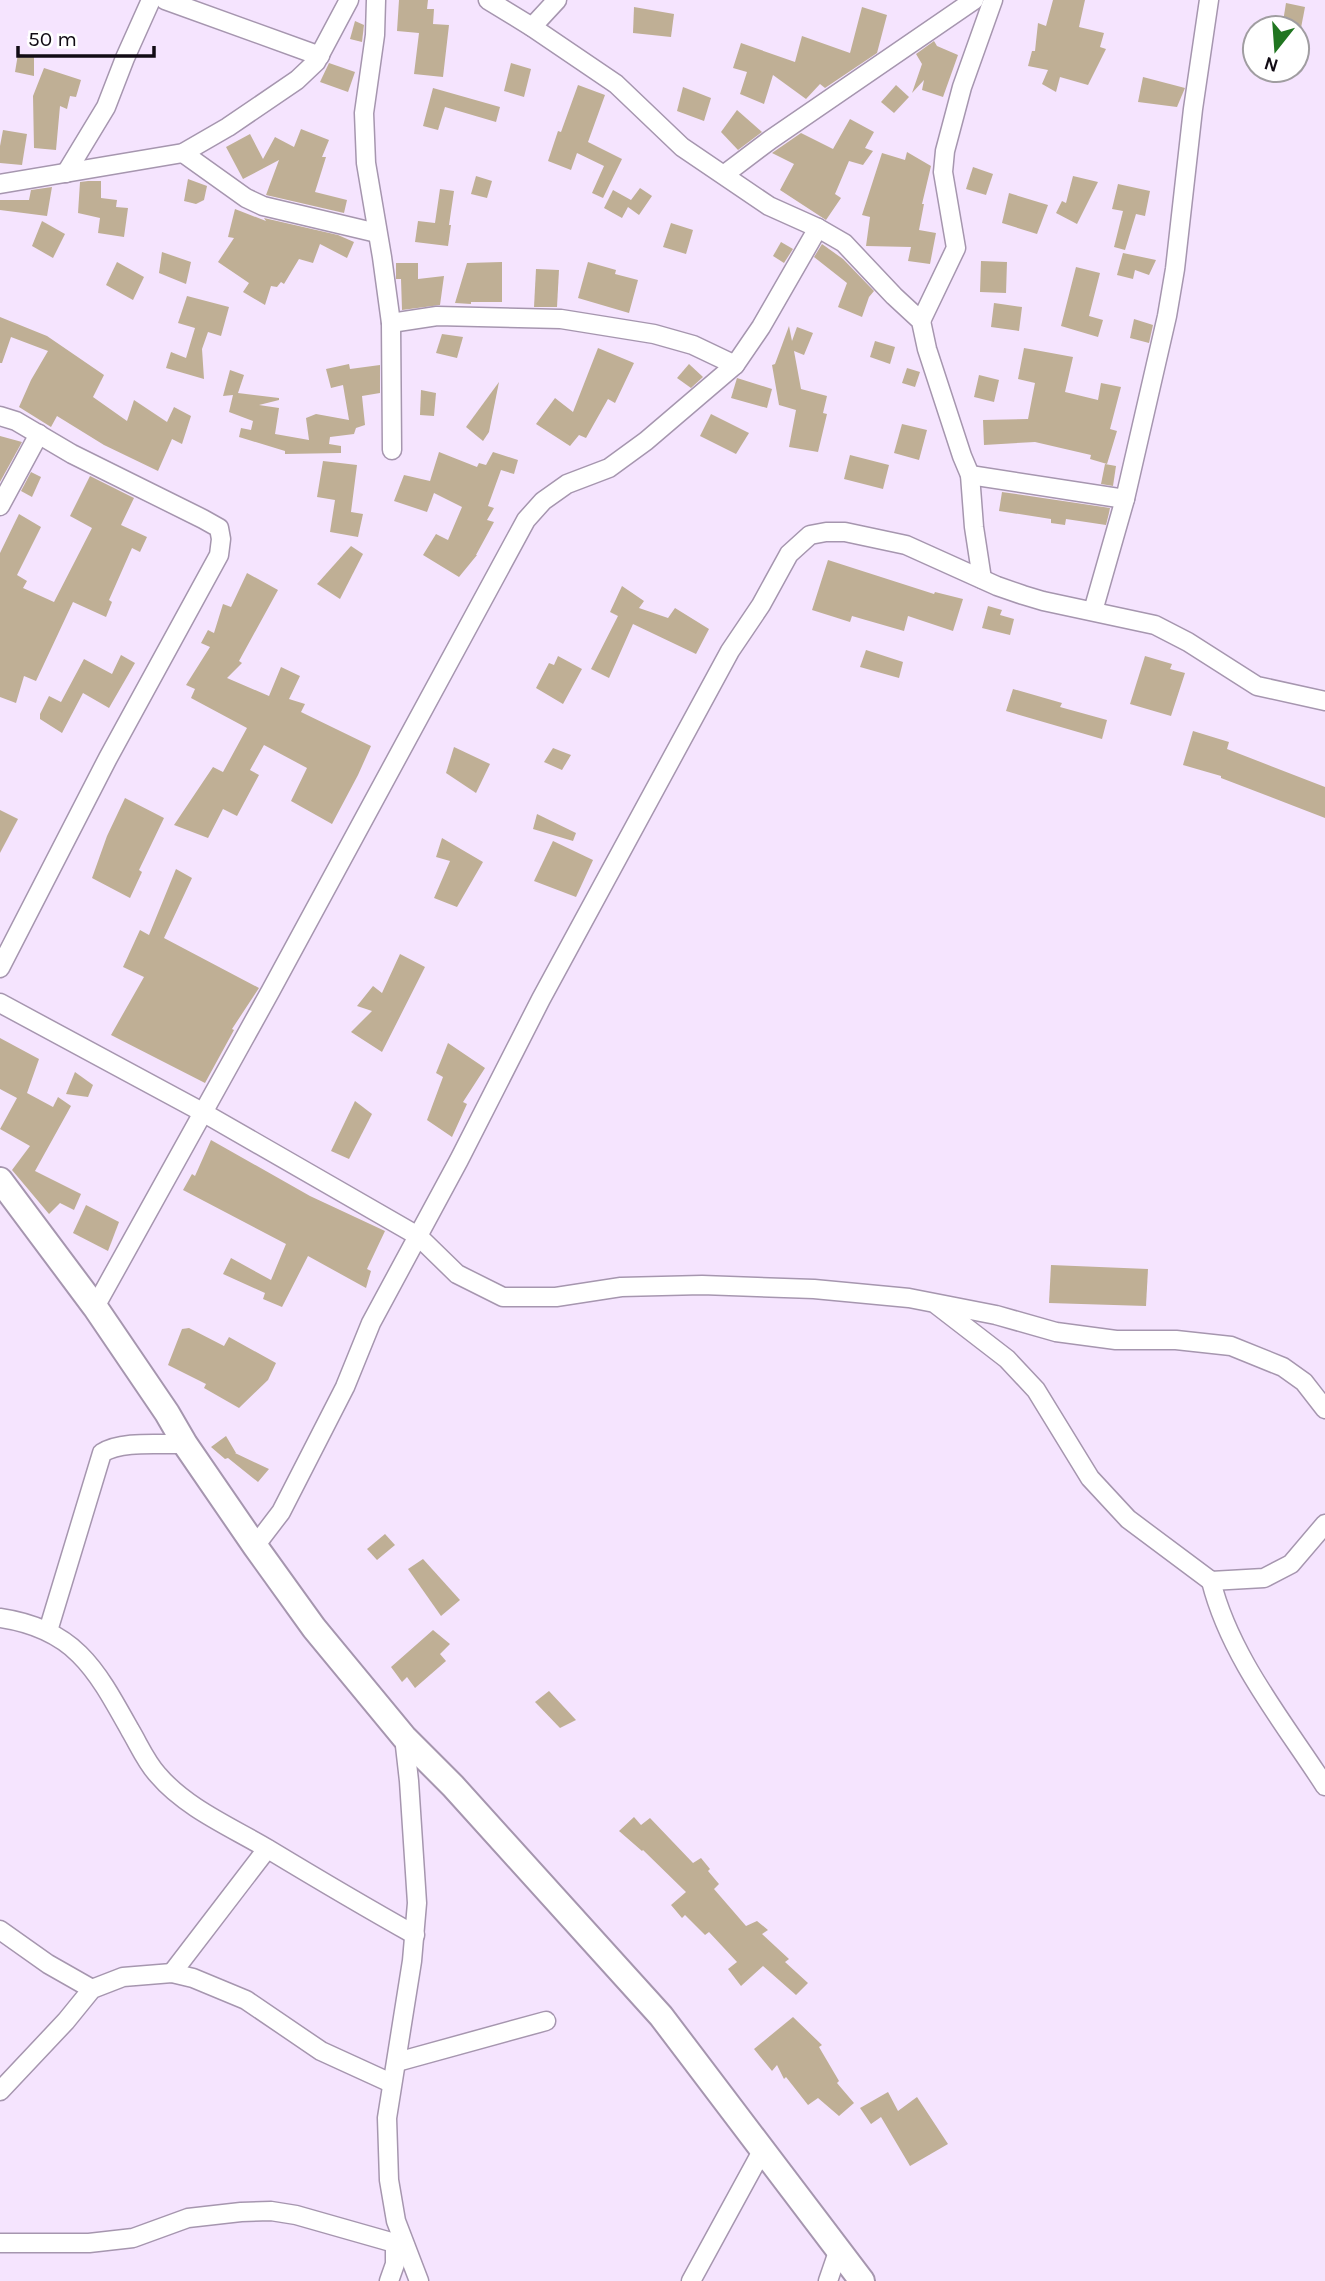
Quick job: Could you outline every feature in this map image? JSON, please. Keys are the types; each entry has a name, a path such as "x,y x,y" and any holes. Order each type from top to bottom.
{"street":[{"path":"66,173 106,107 151,0"},
{"path":"165,0 320,56"},
{"path":"0,184 183,153 228,127 297,80 320,56 349,0"},
{"path":"376,0 375,35 364,113 366,163 391,323 392,450"},
{"path":"488,0 617,84 682,147 769,206 844,243 921,321 927,349 970,475 982,579"},
{"path":"533,27 558,0"},
{"path":"725,174 974,0"},
{"path":"921,321 956,248 943,172 945,151 962,87 993,0"},
{"path":"1093,611 1125,499 1167,316 1209,0"},
{"path":"183,153 246,198 263,206 377,233"},
{"path":"95,1307 204,1113 526,520 543,500 567,484 609,468 646,441 735,365 761,327 818,228"},
{"path":"391,323 437,316 574,320 654,334 693,345 735,365"},
{"path":"0,416 16,421 72,454 203,519 219,528 221,539 219,555 114,746 0,968"},
{"path":"0,506 39,434"},
{"path":"970,475 1125,499"},
{"path":"255,1546 281,1512 345,1387 371,1324 627,838 730,651 761,605 789,554 810,535 845,533 905,545 982,579 1043,601 1155,625 1175,634 1256,686 1325,701"},
{"path":"0,1003 204,1113 418,1236 457,1274 503,1297 556,1297 621,1287 757,1286 814,1289 934,1303 996,1315 1056,1332 1116,1340 1176,1340 1231,1346 1283,1367 1304,1382 1325,1409"},
{"path":"0,1180 95,1307 185,1444 314,1628 404,1737 453,1786 661,2016 862,2281"},
{"path":"934,1303 1007,1359 1036,1390 1090,1478 1128,1518 1211,1581 1218,1608 1250,1671 1325,1786"},
{"path":"48,1631 102,1453 117,1447 185,1444"},
{"path":"1211,1581 1264,1578 1291,1564 1325,1524"},
{"path":"0,1618 48,1631 79,1652 103,1681 155,1772 175,1793 415,1935"},
{"path":"404,1737 416,1903 415,1935 387,2118 389,2180 400,2245 419,2281"},
{"path":"172,1973 267,1849"},
{"path":"0,1930 48,1964 92,1989"},
{"path":"0,2091 33,2058 92,1989 123,1977 172,1973 193,1978 246,2000 321,2051 391,2083"},
{"path":"397,2062 546,2021"},
{"path":"691,2281 762,2151"},
{"path":"0,2243 100,2242 133,2238 188,2218 271,2211 400,2245"},
{"path":"389,2281 400,2245"},
{"path":"828,2281 839,2249"}],"building":[{"path":"399,0 428,0 427,9 434,9 433,24 449,25 443,77 414,74 419,33 397,31"},
{"path":"1053,0 1085,0 1079,27 1104,33 1100,47 1106,49 1088,85 1060,77 1056,92 1042,84 1048,70 1028,66 1032,51 1035,51 1038,23 1046,26"},
{"path":"1286,3 1305,7 1304,14 1284,14"},
{"path":"634,7 674,14 671,37 633,33"},
{"path":"862,7 887,15 877,53 825,88 820,84 806,99 773,75 764,104 740,94 747,72 733,68 741,43 795,62 802,36 850,53"},
{"path":"355,21 364,25 362,42 350,39"},
{"path":"934,41 937,46 958,55 943,97 922,90 924,80 912,93 922,64 916,54"},
{"path":"18,54 34,56 34,76 15,72"},
{"path":"329,63 355,72 348,92 320,82"},
{"path":"511,63 531,69 524,97 504,91"},
{"path":"44,68 81,80 76,97 70,96 67,109 60,106 56,150 34,148 33,96"},
{"path":"1143,77 1185,88 1177,107 1138,102"},
{"path":"578,85 605,95 588,142 622,159 603,198 592,193 604,166 577,153 571,170 548,161"},
{"path":"896,85 909,97 894,113 881,102"},
{"path":"683,87 711,98 704,121 677,111"},
{"path":"433,88 500,107 496,122 445,107 438,130 423,126"},
{"path":"737,110 762,132 738,150 721,132"},
{"path":"850,119 874,132 865,148 873,151 863,165 849,161 835,194 841,198 826,220 780,190 794,164 772,153 801,133 833,149"},
{"path":"301,129 329,140 322,157 326,157 315,192 347,200 344,213 266,195 279,160 243,179 226,147 250,134 263,159 275,137 294,147"},
{"path":"3,130 27,134 22,165 0,163"},
{"path":"907,152 931,166 919,230 936,233 930,264 908,261 911,247 866,246 870,217 862,215 882,153 905,160"},
{"path":"973,167 993,174 986,195 966,189"},
{"path":"476,176 492,181 487,198 471,194"},
{"path":"1073,176 1098,182 1077,224 1056,213 1062,201 1066,203"},
{"path":"188,179 207,186 204,200 196,204 184,201"},
{"path":"101,181 101,198 117,200 116,207 128,208 124,237 98,233 100,218 78,213 80,182"},
{"path":"1118,184 1150,191 1145,216 1136,214 1125,250 1114,247 1123,211 1112,209"},
{"path":"52,187 47,216 0,210 0,200 29,200 31,190"},
{"path":"640,188 652,196 639,215 628,207 622,218 604,208 613,190 631,200"},
{"path":"440,189 454,191 448,246 415,242 418,221 435,223"},
{"path":"1009,193 1048,205 1037,234 1002,223"},
{"path":"235,209 266,221 264,218 338,235 354,242 347,258 320,244 313,263 299,259 284,284 281,282 277,287 271,286 265,305 243,292 249,283 218,262 234,238 228,237"},
{"path":"42,221 65,234 53,258 32,246"},
{"path":"671,223 693,230 686,254 663,247"},
{"path":"781,242 793,249 784,263 773,256"},
{"path":"822,244 843,259 874,291 862,317 838,307 847,283 814,257"},
{"path":"162,252 191,262 186,284 159,273"},
{"path":"1123,253 1156,260 1149,275 1135,270 1133,279 1117,275"},
{"path":"981,261 1007,262 1006,293 980,292"},
{"path":"117,262 144,277 133,300 106,285"},
{"path":"502,262 502,302 455,303 467,263"},
{"path":"588,262 616,270 615,274 638,280 629,313 578,298"},
{"path":"396,263 418,263 418,279 444,276 440,305 402,310 401,279 396,279"},
{"path":"1076,267 1100,273 1089,316 1103,320 1098,337 1061,326"},
{"path":"536,269 559,270 557,307 534,307"},
{"path":"187,296 229,307 221,336 208,332 202,349 204,379 166,368 171,352 186,358 195,328 178,323"},
{"path":"994,303 1022,307 1019,331 991,327"},
{"path":"0,317 47,336 104,375 93,397 127,421 134,400 167,422 174,407 191,416 182,444 172,439 158,471 104,445 57,416 51,427 19,407 48,351 11,337 0,363"},
{"path":"1134,319 1153,325 1149,343 1130,338"},
{"path":"789,326 792,341 797,327 813,333 804,355 794,351 801,389 827,396 823,413 827,414 818,452 789,447 796,410 779,405 772,365 775,364"},
{"path":"442,334 463,337 457,358 436,353"},
{"path":"875,341 895,347 890,364 870,357"},
{"path":"598,348 634,363 615,403 608,399 586,438 579,435 570,446 536,424 555,398 573,412"},
{"path":"1024,348 1073,357 1065,392 1098,400 1101,383 1121,387 1110,429 1117,431 1107,464 1090,459 1091,455 1035,442 984,445 983,420 1028,419 1035,383 1018,379"},
{"path":"349,364 350,369 380,365 380,393 362,396 365,425 356,428 354,434 330,437 329,444 341,446 341,453 285,454 285,451 239,437 241,428 251,430 253,421 229,412 233,395 223,396 230,370 244,375 238,393 279,398 259,405 279,408 275,434 309,440 306,418 316,414 349,420 343,385 331,388 326,369"},
{"path":"689,364 703,377 691,388 677,378"},
{"path":"907,368 920,372 915,387 902,383"},
{"path":"979,375 999,380 994,402 974,397"},
{"path":"737,378 772,389 767,408 731,398"},
{"path":"499,382 489,432 483,441 466,427"},
{"path":"421,390 436,393 434,416 420,415"},
{"path":"711,414 749,433 736,454 700,436"},
{"path":"902,424 927,430 919,460 894,453"},
{"path":"0,436 22,442 0,482"},
{"path":"439,452 477,467 479,463 486,465 493,452 518,460 514,474 501,470 488,506 494,508 487,520 494,522 477,555 459,577 423,555 436,534 448,540 462,507 434,493 427,512 394,501 404,475 430,481"},
{"path":"850,455 889,465 883,489 844,479"},
{"path":"323,461 357,465 351,512 363,514 358,537 330,532 335,500 317,497"},
{"path":"1105,464 1116,466 1113,486 1101,484"},
{"path":"31,472 41,477 32,497 21,491"},
{"path":"90,476 134,498 121,525 147,537 140,552 132,548 109,600 112,602 106,617 73,602 36,681 24,676 16,703 0,697 0,553 19,514 41,527 17,575 27,581 23,588 54,602 92,528 70,516"},
{"path":"1002,492 1110,508 1106,525 1066,519 1065,525 1051,523 1051,519 999,511"},
{"path":"351,546 363,554 340,599 317,584"},
{"path":"828,560 934,594 935,592 963,599 953,631 908,616 904,631 852,616 850,622 812,610"},
{"path":"247,573 278,590 239,661 242,663 227,678 269,696 281,667 300,676 289,699 305,704 301,712 371,746 332,824 291,801 307,768 264,745 250,770 259,775 237,816 223,809 208,838 174,825 213,767 223,772 247,728 191,698 195,689 186,685 210,647 201,643 208,630 214,633 223,604 231,607"},
{"path":"622,586 644,601 639,608 668,618 675,608 709,629 696,654 633,624 609,678 591,669 618,616 610,612"},
{"path":"988,606 1002,610 1000,615 1014,619 1010,635 982,628"},
{"path":"866,650 903,662 899,678 860,667"},
{"path":"121,655 135,663 109,708 83,693 62,733 40,719 49,696 61,702 84,659 112,674"},
{"path":"558,656 582,669 563,704 536,688 549,663 554,665"},
{"path":"1145,656 1172,664 1170,669 1185,673 1171,716 1130,704"},
{"path":"1013,689 1062,703 1060,707 1107,720 1102,739 1006,711"},
{"path":"1193,731 1229,742 1227,749 1325,787 1325,818 1221,776 1183,765"},
{"path":"454,747 490,764 476,793 446,773"},
{"path":"553,748 571,755 562,770 544,762"},
{"path":"125,798 164,818 139,870 142,872 130,898 92,878 107,836"},
{"path":"0,810 18,819 0,853"},
{"path":"537,814 576,833 573,841 533,829"},
{"path":"442,838 483,862 457,907 434,898 450,861 436,857"},
{"path":"553,841 593,860 576,897 534,881"},
{"path":"176,869 192,878 164,938 259,988 232,1029 234,1030 205,1083 111,1035 144,977 123,967 140,930 149,935"},
{"path":"400,954 425,967 382,1052 351,1032 372,1011 357,1006 373,986 382,993"},
{"path":"0,1038 39,1059 27,1093 53,1107 58,1097 71,1106 35,1171 81,1194 74,1210 60,1203 49,1214 12,1170 30,1146 0,1129 17,1098 0,1089"},
{"path":"448,1043 485,1068 463,1102 467,1104 452,1137 427,1120 443,1077 436,1073"},
{"path":"75,1072 93,1085 88,1097 66,1094"},
{"path":"355,1101 372,1114 349,1159 331,1151"},
{"path":"211,1140 310,1196 385,1231 367,1269 371,1271 366,1288 308,1256 282,1307 263,1299 265,1293 223,1274 231,1258 271,1280 286,1244 183,1190 192,1174 195,1176"},
{"path":"86,1205 119,1222 108,1251 73,1233"},
{"path":"1051,1265 1148,1269 1146,1306 1049,1303"},
{"path":"189,1328 224,1346 229,1337 276,1363 268,1380 239,1408 204,1388 206,1384 168,1365 182,1329"},
{"path":"226,1436 235,1453 269,1469 258,1482 211,1447"},
{"path":"385,1534 395,1545 377,1560 367,1549"},
{"path":"423,1559 460,1600 441,1616 408,1569"},
{"path":"433,1630 450,1644 440,1654 446,1661 415,1688 407,1677 402,1682 391,1667"},
{"path":"549,1691 576,1720 560,1728 535,1702"},
{"path":"634,1817 641,1825 650,1818 693,1863 701,1858 719,1884 714,1889 746,1926 757,1921 768,1930 762,1934 789,1959 785,1962 808,1983 796,1995 763,1966 741,1986 728,1969 737,1962 709,1932 705,1935 685,1915 682,1918 671,1905 686,1892 643,1850 619,1831"},
{"path":"793,2017 822,2045 819,2047 839,2081 837,2083 854,2103 839,2116 818,2098 808,2105 786,2077 784,2079 777,2065 772,2071 754,2049"},
{"path":"888,2092 898,2111 917,2097 948,2144 910,2166 881,2117 871,2124 860,2108"}]}
